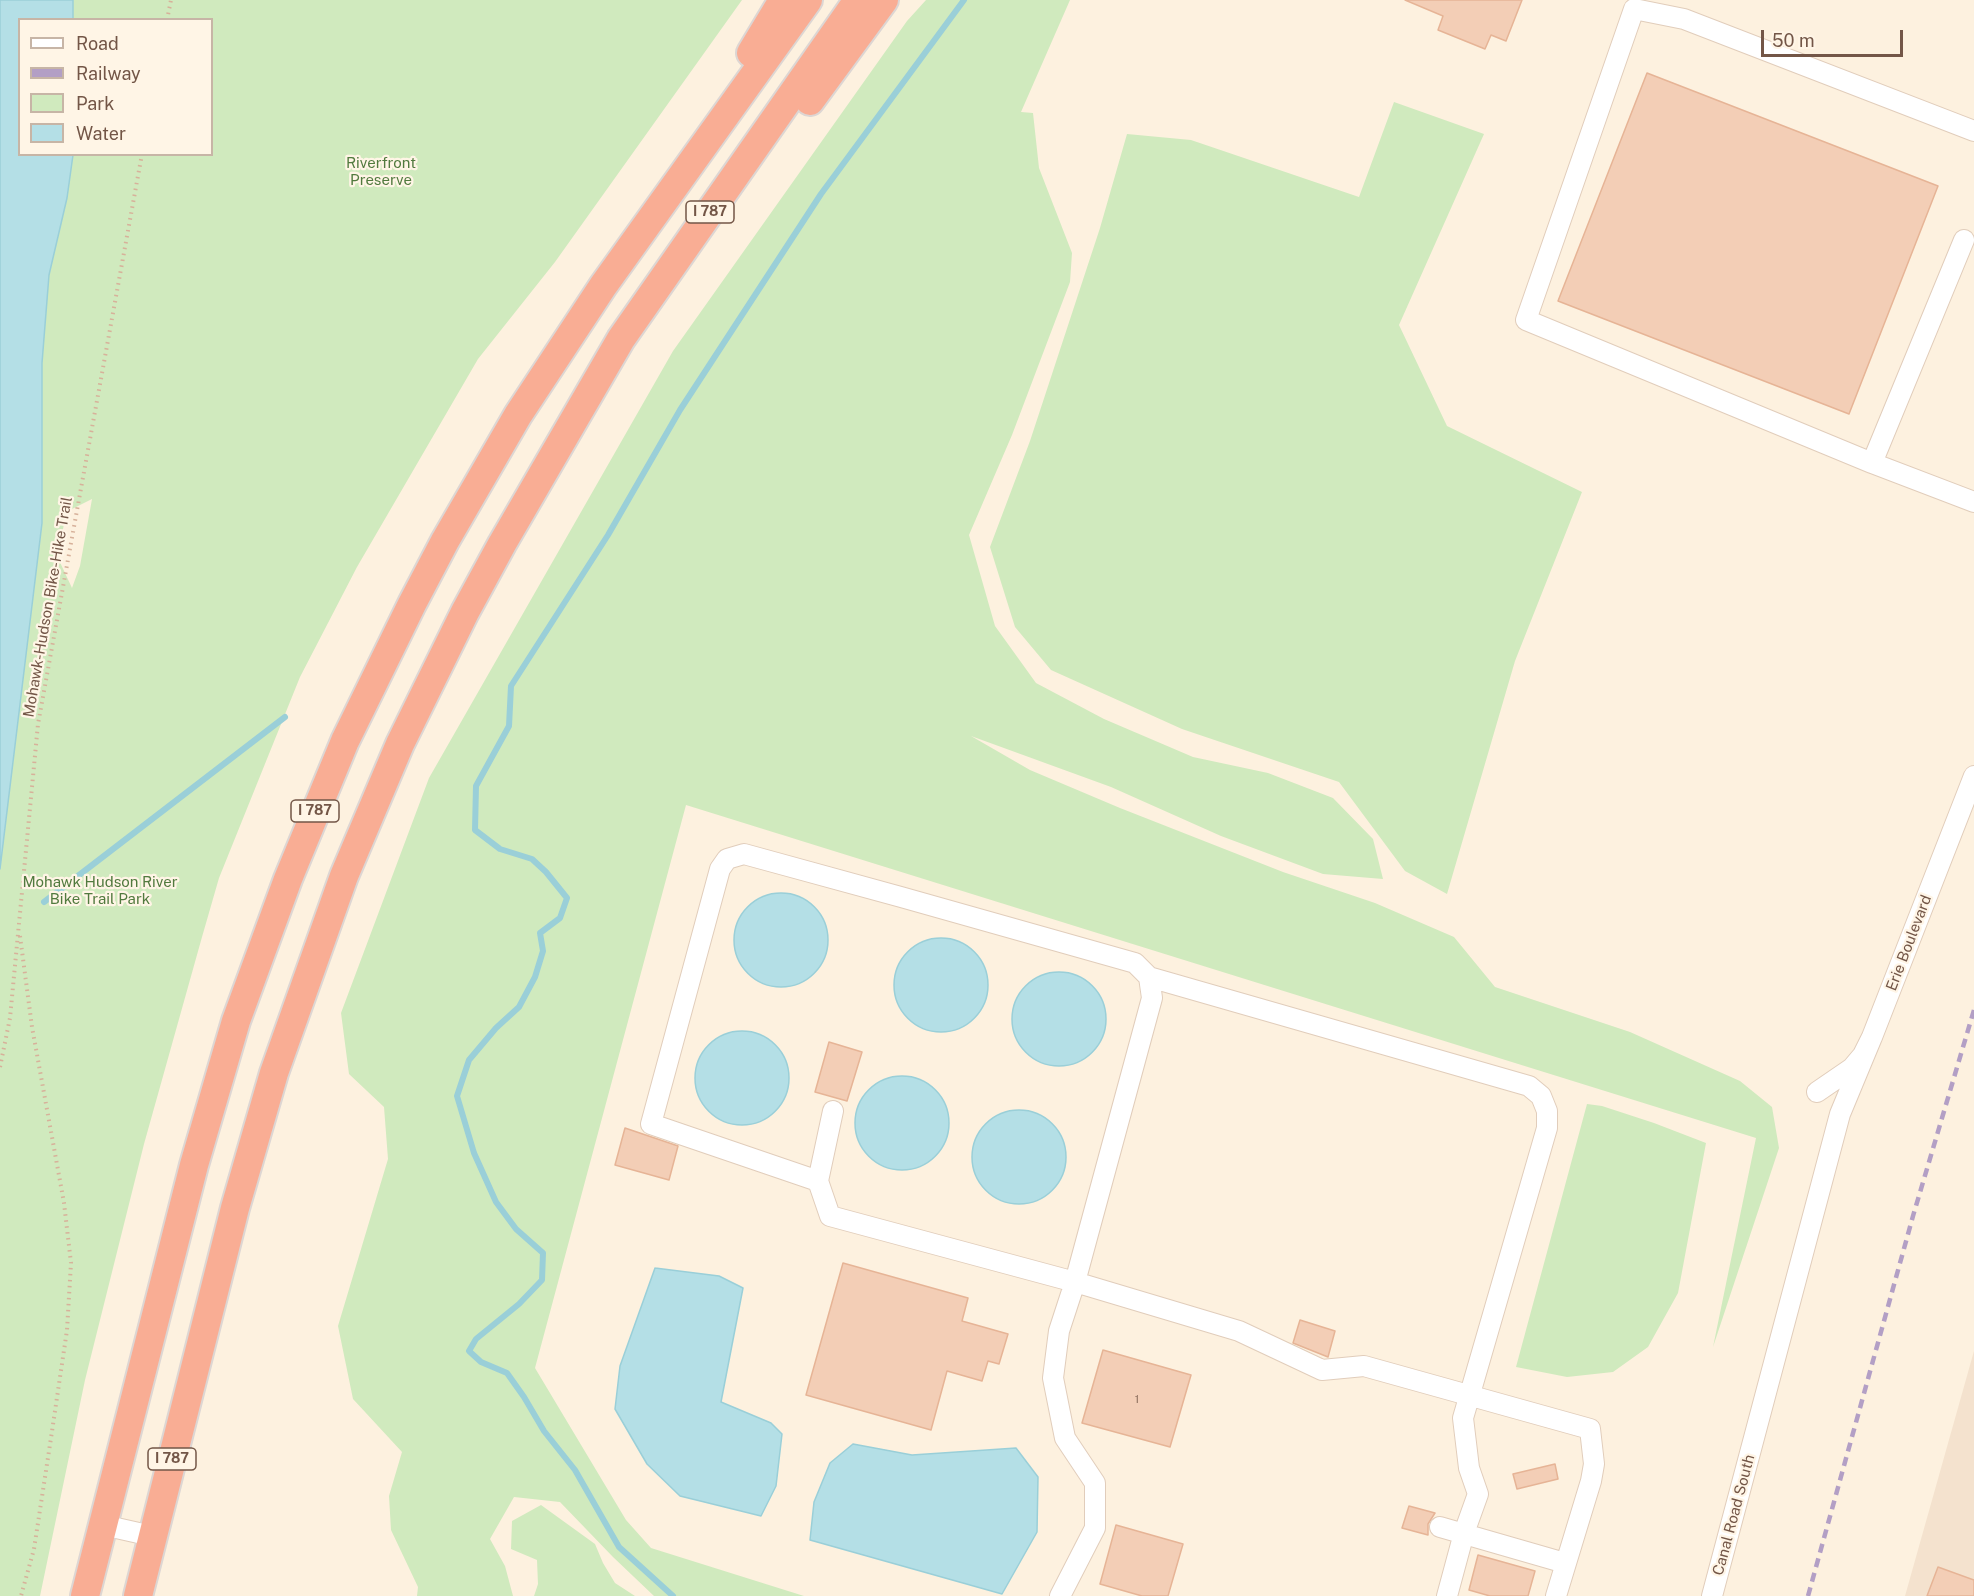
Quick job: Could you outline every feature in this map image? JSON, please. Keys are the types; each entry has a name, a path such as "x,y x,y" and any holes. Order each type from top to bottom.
{"highway":[{"path":"686,167 783,0"},
{"name":"I 787","path":"86,1596 191,1175 236,1021 288,879 345,741 412,604 500,446 560,348 686,167 808,0"},
{"name":"I 787","path":"138,1596 254,1140 296,1007 344,876 390,765 432,677 502,544 621,339 858,0"},
{"path":"570,429 639,341 767,159 884,0"}],"street":[{"path":"1974,131 1683,19 1634,9 1526,320 1872,463 1974,502"},
{"path":"1872,463 1964,240"},
{"name":"Erie Boulevard","path":"1817,1092 1852,1068 1863,1055 1872,1037 1974,776"},
{"path":"818,1181 651,1124 720,869 727,859 744,854 1135,963 1149,976 1529,1086 1541,1096 1547,1111 1547,1128 1463,1418 1469,1468 1478,1494 1464,1533 1447,1596"},
{"path":"1060,1596 1095,1528 1095,1483 1065,1438 1053,1378 1059,1331 1075,1282 1152,998 1149,976"},
{"name":"Canal Road South","path":"1712,1596 1840,1113 1872,1037"},
{"path":"833,1111 818,1181 830,1216 1075,1282 1239,1331 1322,1370 1364,1366 1590,1429 1594,1464 1591,1481 1557,1596"},
{"path":"103,1525 152,1536"},
{"path":"1440,1527 1565,1563"}],"path":[{"path":"167,18 171,0"},
{"name":"Mohawk-Hudson Bike-Hike Trail","path":"0,1067 10,1018 38,724 142,156"},
{"path":"19,927 32,1028 64,1203 71,1263 67,1330 51,1438 34,1550 21,1596"}],"shaded area":[{"path":"1974,1351 1974,1596 1905,1596"}],"green space":[{"path":"73,0 742,0 555,262 478,359 357,567 300,677 219,878 202,937 144,1144 85,1380 40,1596 0,1596 0,869 42,523 42,363 49,275 67,198 73,156 213,156 213,18 73,18","holes":["92,499 80,566 72,588 58,558 66,512"]},
{"path":"926,0 1070,0 1021,112 1033,113 1039,168 1072,253 1070,282 1012,435 969,535 995,626 1036,683 1104,719 1193,757 1268,773 1333,798 1373,839 1383,879 1323,874 1221,836 1111,787 971,736 1030,770 1120,808 1283,872 1375,903 1454,937 1495,987 1630,1032 1740,1081 1772,1107 1779,1148 1713,1347 1756,1138 686,805 535,1368 626,1520 651,1548 804,1596 654,1596 560,1502 514,1497 490,1539 505,1566 513,1596 417,1596 418,1587 391,1530 389,1496 402,1452 353,1399 338,1326 388,1159 384,1107 349,1074 341,1013 429,778 673,351 907,21"},
{"path":"1394,102 1484,134 1399,325 1447,426 1582,492 1515,661 1447,894 1405,871 1339,782 1182,729 1051,670 1015,627 990,547 1030,441 1100,228 1127,134 1191,140 1359,197"},
{"path":"1587,1104 1602,1106 1654,1123 1706,1143 1678,1293 1648,1347 1613,1372 1567,1377 1516,1367"},
{"path":"541,1505 595,1544 615,1583 635,1596 534,1596 538,1584 537,1560 511,1549 512,1521"}],"water":[{"path":"0,0 73,0 73,18 18,18 18,156 73,156 67,198 49,275 42,363 42,523 0,869"},
{"path":"781,893 799,897 814,907 824,922 828,940 824,958 814,973 799,983 781,987 763,983 748,973 738,958 734,940 738,922 748,907 763,897"},
{"path":"941,938 959,942 974,952 984,967 988,985 984,1003 974,1018 959,1028 941,1032 923,1028 908,1018 898,1003 894,985 898,967 908,952 923,942"},
{"path":"1059,972 1077,976 1092,986 1102,1001 1106,1019 1102,1037 1092,1052 1077,1062 1059,1066 1041,1062 1026,1052 1016,1037 1012,1019 1016,1001 1026,986 1041,976"},
{"path":"742,1031 760,1035 775,1045 785,1060 789,1078 785,1096 775,1111 760,1121 742,1125 724,1121 709,1111 699,1096 695,1078 699,1060 709,1045 724,1035"},
{"path":"902,1076 920,1080 935,1090 945,1105 949,1123 945,1141 935,1156 920,1166 902,1170 884,1166 869,1156 859,1141 855,1123 859,1105 869,1090 884,1080"},
{"path":"1019,1110 1037,1114 1052,1124 1062,1139 1066,1157 1062,1175 1052,1190 1037,1200 1019,1204 1001,1200 986,1190 976,1175 972,1157 976,1139 986,1124 1001,1114"},
{"path":"655,1268 719,1276 743,1288 721,1402 771,1423 782,1434 776,1486 761,1516 680,1496 647,1464 615,1409 620,1366"},
{"path":"853,1444 912,1455 1016,1448 1038,1477 1037,1532 1002,1594 810,1540 814,1502 830,1463"}],"building":[{"path":"1405,0 1522,0 1506,41 1491,35 1485,49 1438,30 1443,16"},
{"path":"1647,73 1938,186 1849,414 1558,301"},
{"path":"829,1042 862,1052 847,1101 815,1092"},
{"path":"625,1128 678,1146 669,1180 615,1165"},
{"path":"843,1263 968,1298 962,1321 1008,1334 999,1364 988,1361 982,1381 947,1371 931,1430 806,1395"},
{"path":"1300,1320 1335,1331 1328,1357 1293,1343"},
{"path":"1103,1350 1191,1375 1170,1447 1082,1423"},
{"path":"1555,1464 1558,1479 1517,1489 1513,1474"},
{"path":"1409,1506 1435,1513 1428,1524 1428,1535 1402,1528"},
{"path":"1116,1525 1183,1544 1168,1596 1142,1596 1100,1584"},
{"path":"1478,1555 1535,1571 1528,1596 1490,1596 1469,1590"},
{"path":"1938,1567 1974,1580 1974,1596 1927,1596"}],"waterway":[{"path":"673,1596 619,1547 575,1470 544,1431 507,1373 481,1362 469,1351 476,1339 519,1304 542,1280 543,1253 516,1229 496,1202 474,1153 457,1096 469,1060 496,1028 519,1007 535,977 543,951 540,933 560,918 567,898 532,859 500,849 475,830 476,786 509,726 511,686 608,535 680,410 821,194 964,0"},
{"path":"44,902 285,717"}],"railway":[{"path":"1808,1596 1913,1216 1974,1010"}],"park label":[{"name":"Riverfront Preserve","path":"381,172"},
{"name":"Mohawk Hudson River Bike Trail Park","path":"100,890"}]}
